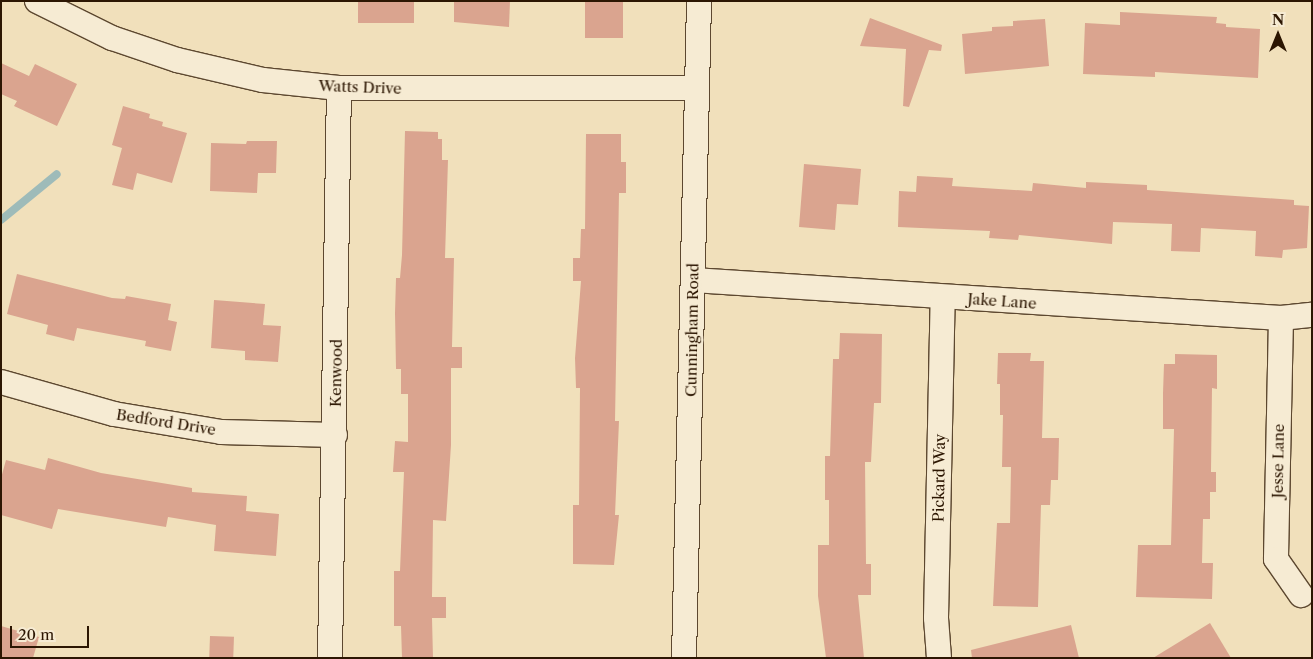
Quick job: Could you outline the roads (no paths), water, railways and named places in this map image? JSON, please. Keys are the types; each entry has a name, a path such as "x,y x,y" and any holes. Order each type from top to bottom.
{"street":[{"name":"Watts Drive","path":"37,1 112,38 177,60 263,80 339,88 698,88"},
{"name":"Cunningham Road","path":"684,658 699,1"},
{"name":"Kenwood","path":"330,658 339,88"},
{"name":"Jake Lane","path":"693,280 1281,318 1312,315"},
{"name":"Pickard Way","path":"939,658 936,618 943,297"},
{"name":"Jesse Lane","path":"1281,318 1276,559 1301,595"},
{"name":"Bedford Drive","path":"1,382 114,414 211,430 335,435"}],"waterway":[{"path":"1,220 57,174"}]}
